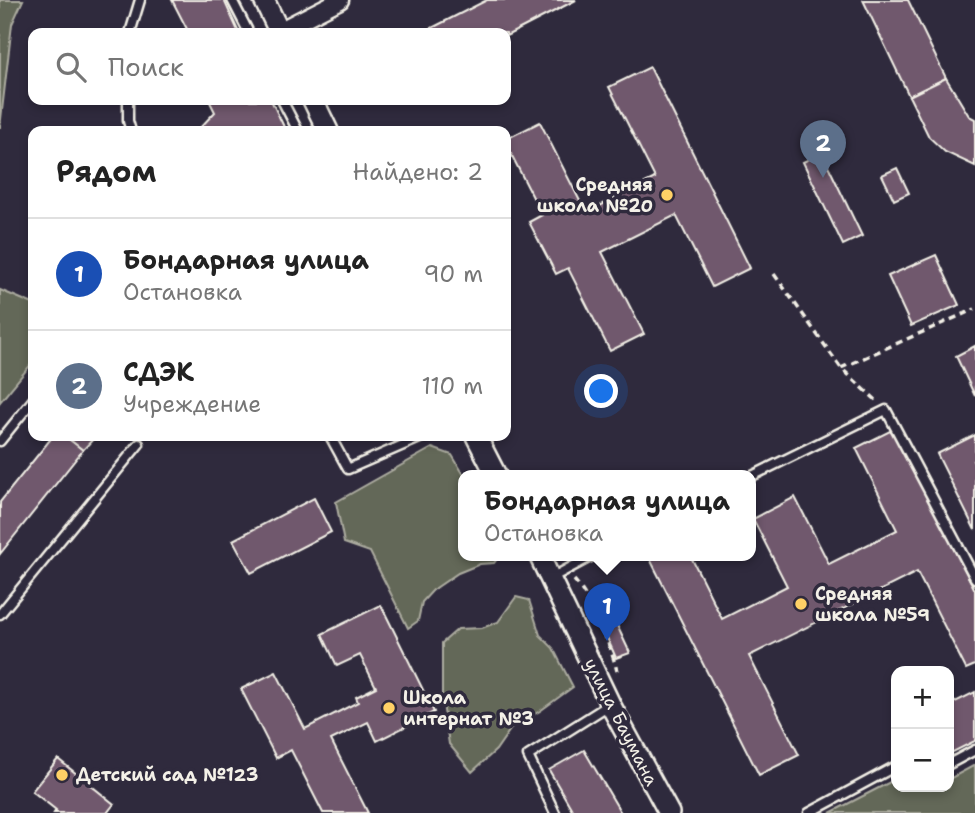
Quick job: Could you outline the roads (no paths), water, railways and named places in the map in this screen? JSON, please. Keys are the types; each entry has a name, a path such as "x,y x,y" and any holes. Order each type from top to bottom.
{"street":[{"path":"264,0 277,28"},
{"path":"287,28 340,0"},
{"path":"315,105 326,126"},
{"path":"479,441 493,470"},
{"name":"улица Баумана","path":"542,561 611,706 668,813"}],"lane":[{"path":"132,28 140,0"},
{"path":"232,0 246,28"},
{"path":"128,105 130,126"},
{"path":"285,105 295,126"},
{"path":"0,441 28,406"},
{"path":"756,475 886,410 975,578"},
{"path":"333,441 348,469 412,441"},
{"path":"0,614 139,444"},
{"path":"551,578 583,561"},
{"path":"555,813 528,756 611,706"},
{"path":"954,761 975,750"},
{"path":"809,813 891,769"}],"place":[{"name":"СДЭК","path":"823,178"},
{"name":"Средняя школа №20","path":"667,195"},
{"name":"Средняя школа №59","path":"801,604"},
{"name":"Бондарная улица","path":"607,641"},
{"name":"Школа интернат №3","path":"389,708"},
{"name":"Детский сад №123","path":"62,775"}]}
